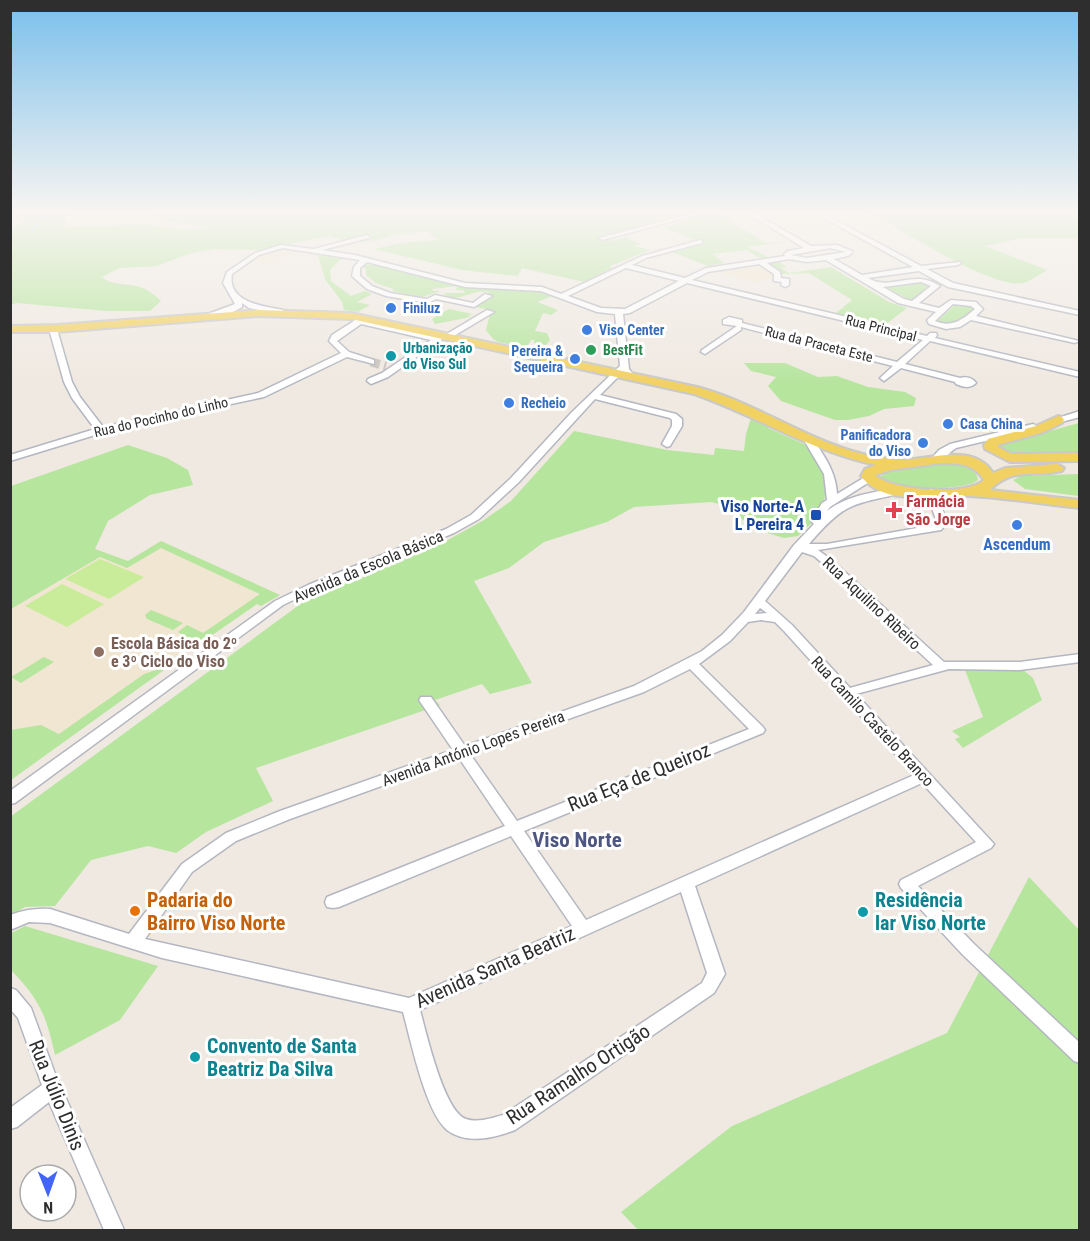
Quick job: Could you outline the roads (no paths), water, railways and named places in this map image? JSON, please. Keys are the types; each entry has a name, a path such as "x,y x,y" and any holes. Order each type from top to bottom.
{"main road":[{"path":"12,330 53,329 207,316 243,307 280,312 351,316 623,373 716,397 825,446 862,459 901,464"},
{"path":"1058,420 1040,429 993,442 992,449 1010,458 1080,458"},
{"path":"825,446 880,488 899,491 982,489 999,474 1080,466"},
{"path":"869,478 875,469 936,459 968,462 1080,458"},
{"path":"968,462 985,470 991,480 1015,491 1080,499"},
{"path":"965,491 1080,504"}],"street":[{"path":"237,269 228,276 227,283 243,307"},
{"path":"357,269 356,276 363,284 376,290 428,301 435,297 474,305 488,296"},
{"path":"401,269 465,285 542,289 600,310 619,312 627,311 683,280 712,269"},
{"path":"562,296 620,269"},
{"name":"Rua Principal","path":"638,269 1080,375"},
{"path":"772,269 778,273 777,279 786,281 785,285"},
{"path":"847,269 901,301 941,311"},
{"path":"861,277 914,269"},
{"path":"922,269 960,288 1080,313"},
{"path":"877,286 922,280 936,286 913,304"},
{"path":"951,302 973,304 979,309 969,317 960,325 943,326 931,320 951,302"},
{"path":"371,381 444,336 490,312"},
{"path":"619,312 623,373"},
{"path":"969,317 1078,342"},
{"path":"371,362 346,354 333,341 360,321 444,336"},
{"name":"Rua da Praceta Este","path":"705,352 738,326 959,380"},
{"path":"884,378 943,326"},
{"path":"53,329 76,398 100,430"},
{"name":"Rua do Pocinho do Linho","path":"11,458 100,430 261,394 346,354"},
{"name":"Avenida da Escola Básica","path":"10,799 279,603 312,587 450,531 475,517 515,480 593,396 623,373"},
{"path":"593,396 673,416 677,426 667,444"},
{"path":"936,459 942,452 953,446 1080,414"},
{"path":"807,437 821,457 832,480 832,501"},
{"path":"968,462 962,451 975,441"},
{"name":"Avenida António Lopes Pereira","path":"802,544 826,505 869,478"},
{"name":"Avenida António Lopes Pereira","path":"133,942 187,868 231,837 285,815 639,689 691,663 726,638 743,620 802,544 829,514 844,505 899,491"},
{"path":"802,544 827,547 937,528 942,523 931,492"},
{"name":"Rua Aquilino Ribeiro","path":"802,544 830,564 942,667"},
{"name":"Rua Camilo Castelo Branco","path":"758,601 778,619 986,844 907,884 968,949 1080,1055"},
{"path":"743,620 760,616 778,619"},
{"path":"846,693 949,665 1020,666 1080,658"},
{"name":"Rua Eça de Queiroz","path":"333,903 514,827 758,730 691,663"},
{"path":"426,700 583,929"},
{"name":"Avenida Santa Beatriz","path":"10,924 21,917 33,914 50,916 162,951 410,1006 924,776"},
{"name":"Rua Ramalho Ortigão","path":"410,1006 441,1108 455,1124 481,1131 508,1123 708,988 716,974 686,883"},
{"name":"Rua Júlio Dinis","path":"10,995 25,1014 52,1088 114,1230"},
{"path":"10,1120 52,1088"}],"tunnel":[{"path":"371,362 386,366"}],"place":[{"name":"Finiluz","path":"391,308"},
{"name":"Viso Center","path":"587,330"},
{"name":"BestFit","path":"591,350"},
{"name":"Urbanização do Viso Sul","path":"391,356"},
{"name":"Pereira & Sequeira","path":"575,359"},
{"name":"Recheio","path":"509,403"},
{"name":"Casa China","path":"948,424"},
{"name":"Panificadora do Viso","path":"923,443"},
{"name":"Farmácia São Jorge","path":"894,510"},
{"name":"Viso Norte-A L Pereira 4","path":"816,515"},
{"name":"Ascendum","path":"1017,525"},
{"name":"Escola Básica do 2º e 3º Ciclo do Viso","path":"99,652"},
{"name":"Padaria do Bairro Viso Norte","path":"135,911"},
{"name":"Residência lar Viso Norte","path":"863,912"},
{"name":"Convento de Santa Beatriz Da Silva","path":"195,1057"}],"district":[{"name":"Viso Norte","path":"577,840"}]}
